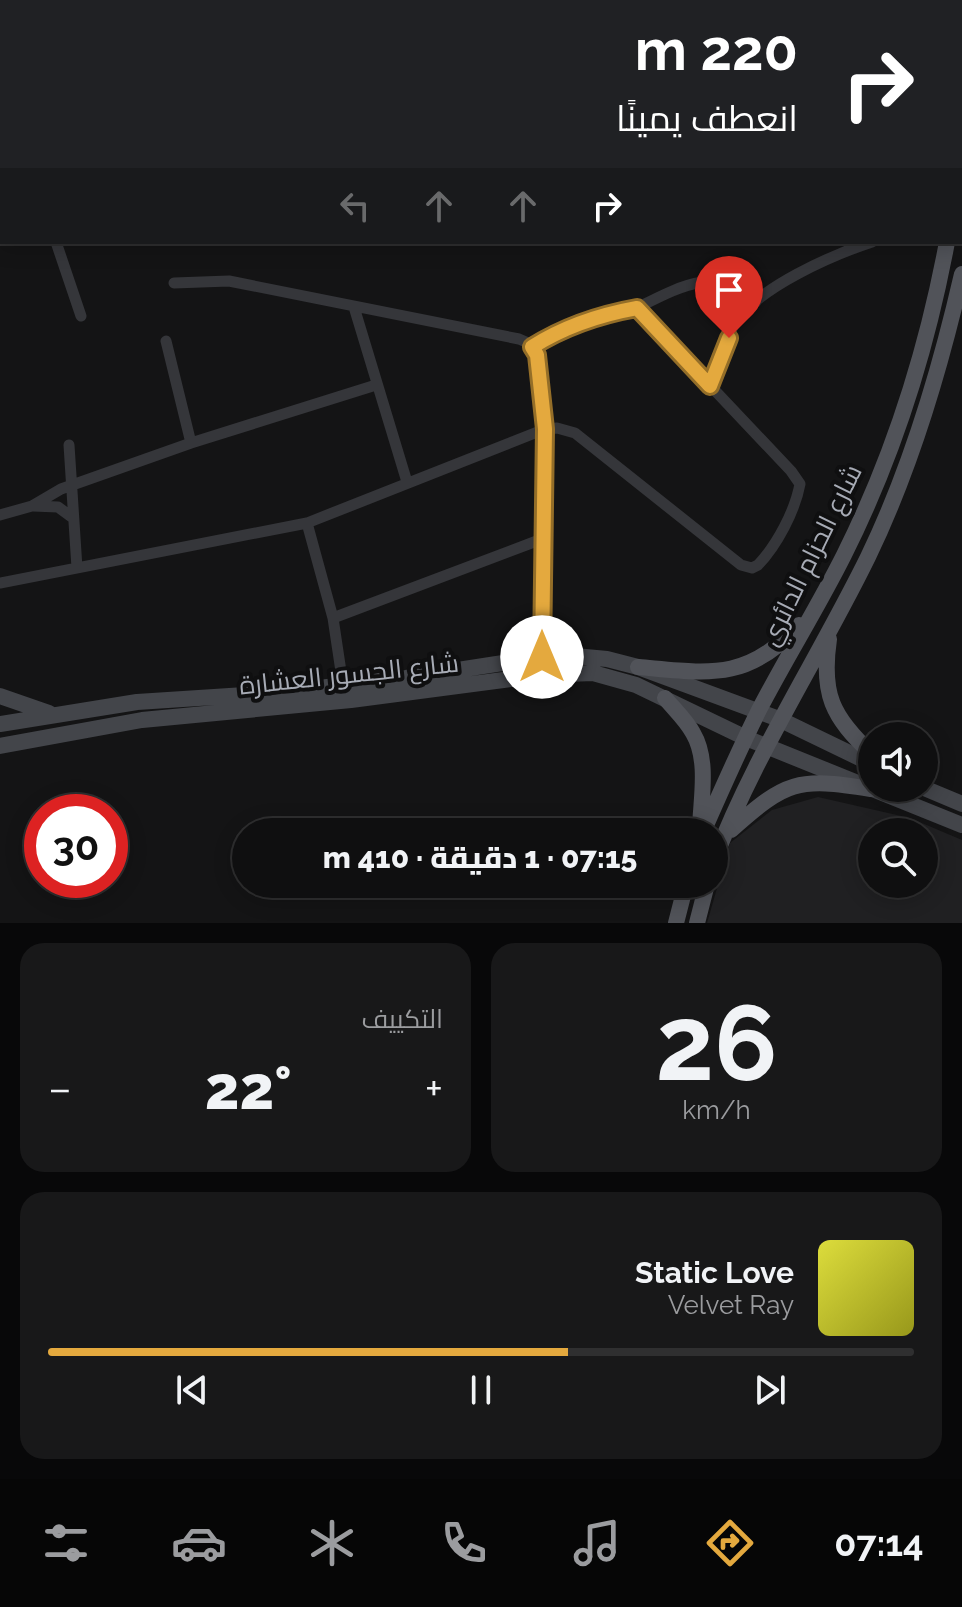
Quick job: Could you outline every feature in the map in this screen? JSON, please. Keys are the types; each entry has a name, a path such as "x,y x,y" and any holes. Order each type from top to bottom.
{"main road":[{"name":"شارع الحزام الدائري","path":"708,818 758,712 844,555 869,501 913,382 947,244"},
{"name":"شارع الحزام الدائري","path":"728,826 779,719 869,554 902,473 940,365 962,274"},
{"path":"638,667 702,672 734,669 773,650 816,606"},
{"path":"831,628 826,682 830,700 841,722 858,740"},
{"name":"شارع الجسور العشارة","path":"0,724 137,702 275,693 406,678 542,657 575,656 607,659 638,667 779,719 858,757"},
{"name":"شارع الجسور العشارة","path":"0,746 142,720 351,700 566,673 593,673 615,677 746,738 858,784"},
{"path":"0,696 55,714"},
{"path":"665,698 698,742 703,768 701,818"},
{"path":"728,832 768,797 786,789 829,782 858,787"},
{"path":"938,794 962,804"},
{"name":"شارع الجسور العشارة","path":"904,802 962,825"},
{"path":"676,923 682,898"},
{"path":"697,923 703,898"}],"street":[{"path":"57,244 81,316"},
{"path":"710,386 735,323 756,302 817,263 867,244"},
{"path":"174,283 229,281 519,339 532,347 537,355 545,429 542,657"},
{"path":"532,347 555,332 586,320 637,308 686,286 726,281 756,302"},
{"path":"354,307 407,482"},
{"path":"0,583 307,523 545,429 557,428 575,433 741,565 752,568 763,560 783,527 797,499 800,484 637,308"},
{"path":"166,341 191,443"},
{"path":"0,515 32,506 72,485 191,443 376,385"},
{"path":"69,445 77,568"},
{"path":"32,506 58,507 73,518"},
{"path":"307,523 333,618 343,685"},
{"path":"333,618 542,539"}],"shaded area":[{"path":"818,797 910,818 858,818 858,898 938,898 938,830 962,840 962,923 707,923 714,898 728,898 730,843 772,810"}],"route":[{"path":"542,657 545,429 537,355 532,347 555,332 586,320 637,308 710,386 729,338"}]}
